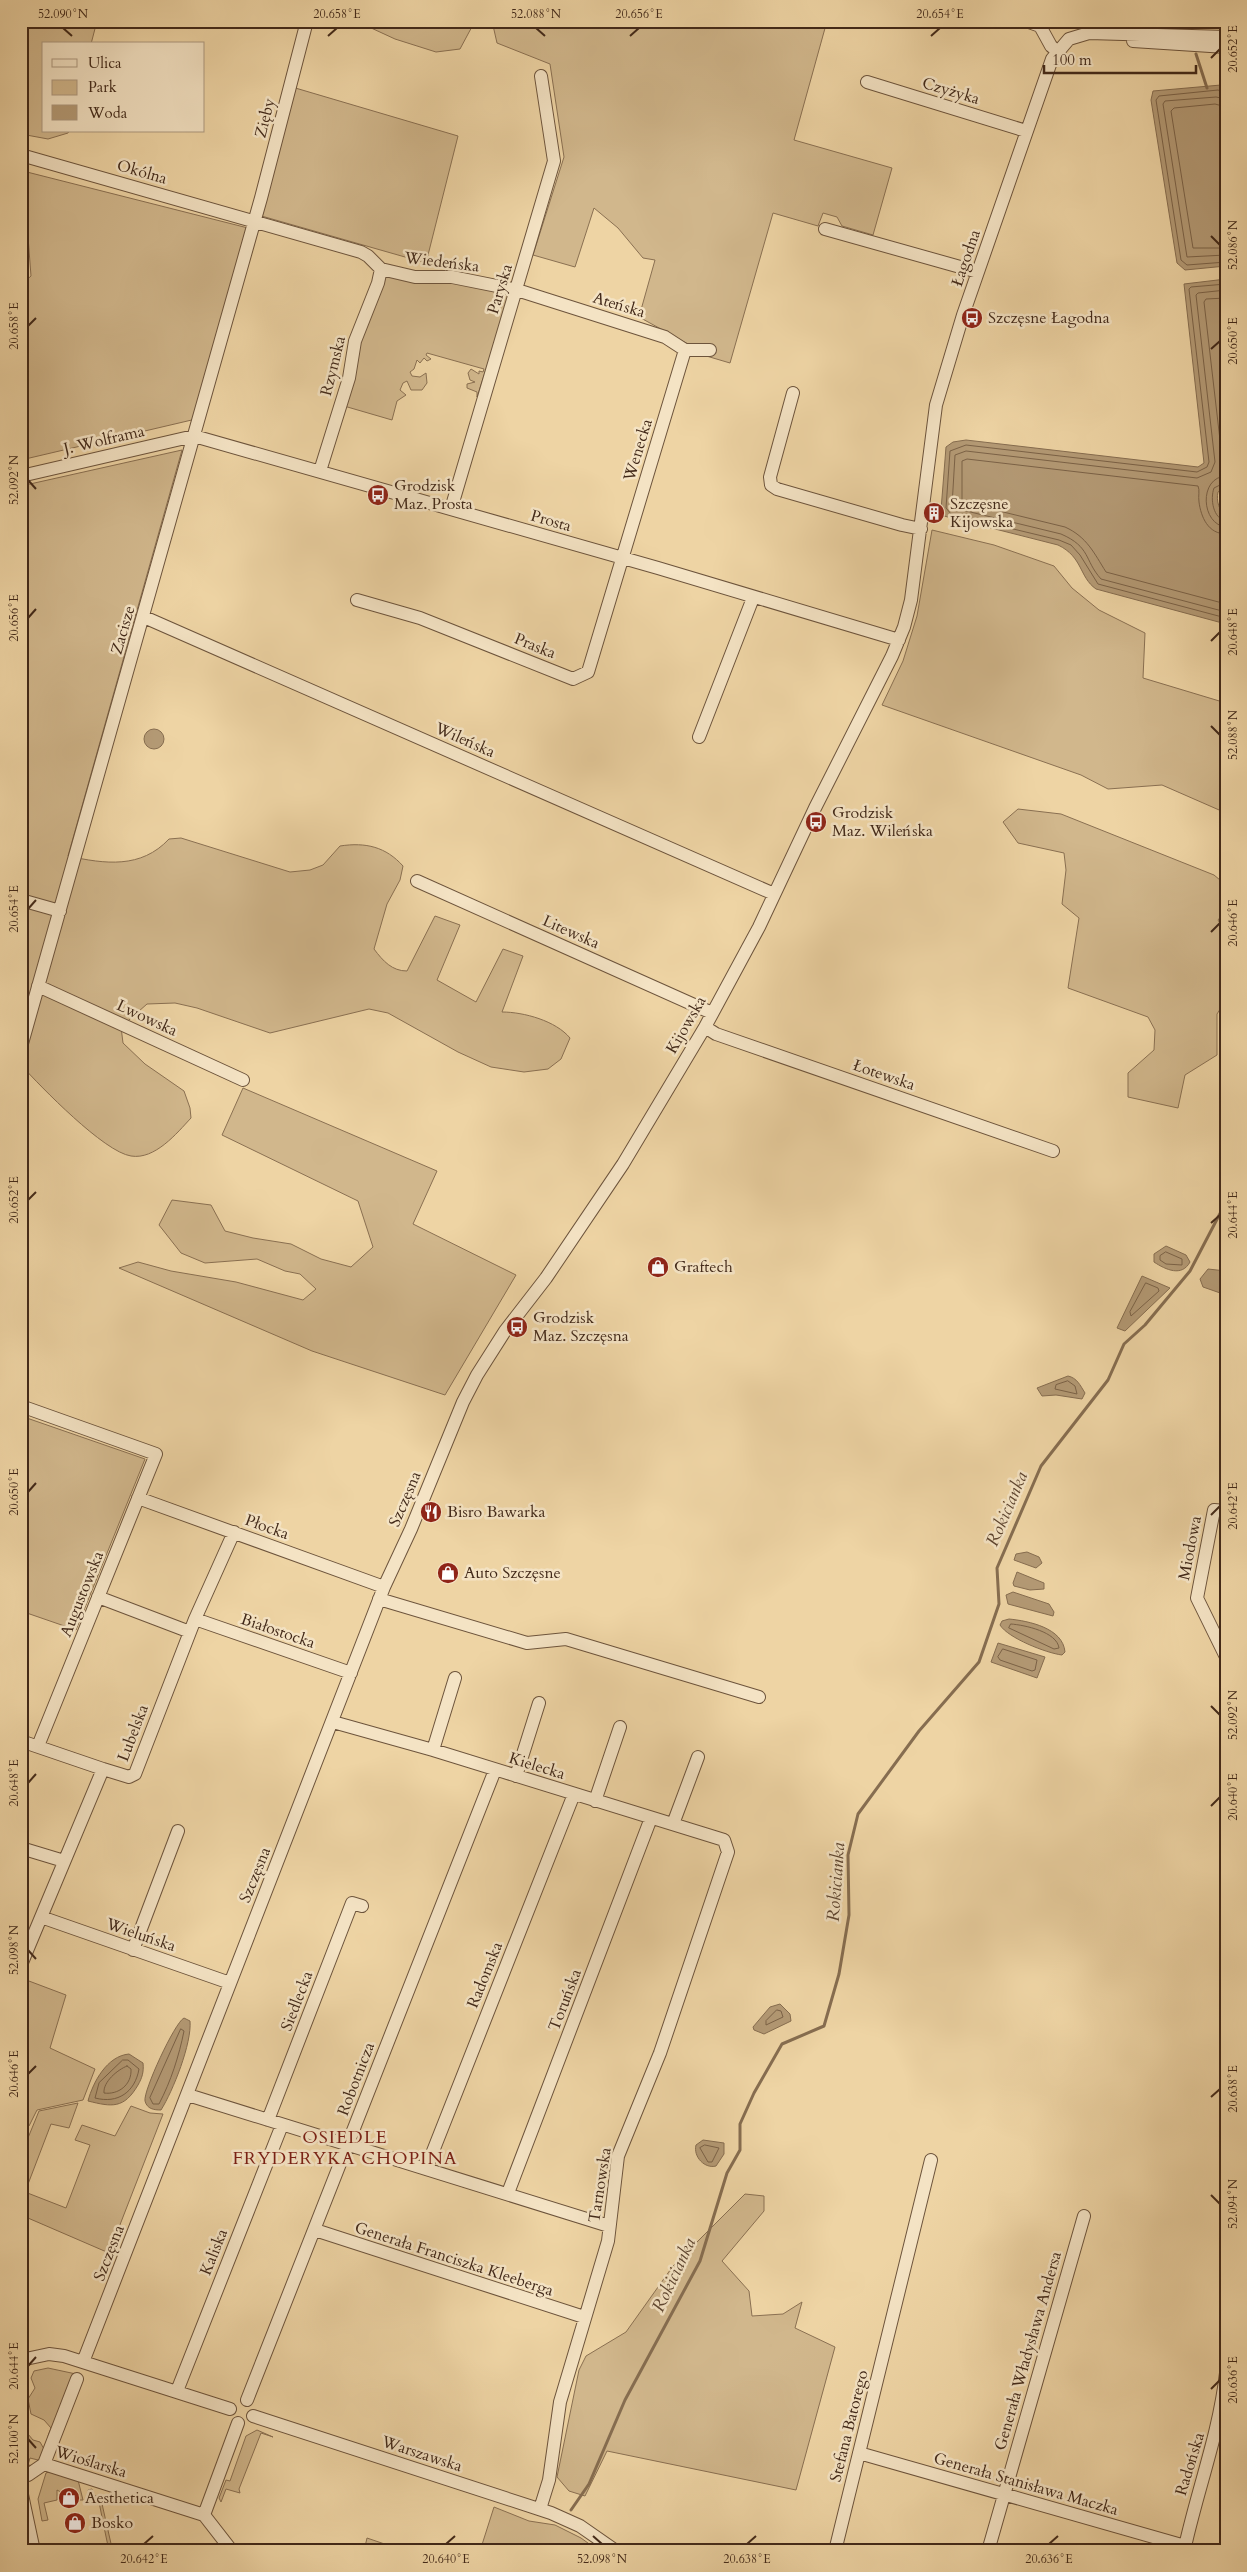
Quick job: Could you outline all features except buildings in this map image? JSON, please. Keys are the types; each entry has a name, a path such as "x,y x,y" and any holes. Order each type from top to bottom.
{"street":[{"name":"Zięby","path":"254,222 307,21"},
{"path":"1026,21 1040,26 1051,46 1057,51"},
{"name":"Łagodna","path":"1099,32 1140,42 1226,47"},
{"name":"Łagodna","path":"899,640 911,600 936,405 978,272 1052,58 1057,51 1076,36 1099,32 1226,37"},
{"name":"Paryska","path":"451,509 554,161 541,76"},
{"name":"Czyżyka","path":"867,82 1026,131"},
{"name":"Okólna","path":"21,155 254,222"},
{"name":"Wiedeńska","path":"254,222 361,252 381,269 415,277 452,277 517,290"},
{"name":"Zacisze","path":"21,1046 144,617 254,222"},
{"path":"825,229 978,272"},
{"name":"Rzymska","path":"320,472 349,378 355,341 378,283 381,269"},
{"name":"Ateńska","path":"517,290 665,337 685,350"},
{"path":"685,350 710,350"},
{"name":"Wenecka","path":"623,559 685,350"},
{"path":"793,393 770,477 771,485 813,499 921,529"},
{"name":"Prosta","path":"194,436 899,640"},
{"name":"J. Wolframa","path":"21,476 194,436"},
{"name":"Praska","path":"357,600 420,618 573,679 588,672 623,559"},
{"path":"700,737 753,598"},
{"name":"Wileńska","path":"144,617 774,894"},
{"name":"Kijowska","path":"462,1402 505,1331 546,1278 623,1164 705,1028 759,927 899,640"},
{"name":"Litewska","path":"417,881 712,1013"},
{"path":"21,900 60,911"},
{"name":"Lwowska","path":"38,986 243,1080"},
{"name":"Łotewska","path":"705,1028 716,1034 1053,1151"},
{"name":"Szczęsna","path":"83,2362 382,1593 411,1529 462,1402"},
{"name":"Augustowska","path":"21,1406 156,1454 38,1746"},
{"name":"Płocka","path":"138,1498 234,1532 382,1593 527,1643 566,1639 759,1697"},
{"name":"Miodowa","path":"1226,1512 1214,1510 1197,1598 1226,1657"},
{"name":"Lubelska","path":"21,1965 103,1769 129,1777 135,1774 195,1619 234,1532"},
{"path":"98,1598 190,1632"},
{"name":"Białostocka","path":"195,1619 351,1674"},
{"path":"433,1750 455,1678"},
{"path":"516,1776 539,1703"},
{"name":"Kielecka","path":"333,1722 433,1750 724,1840 728,1846"},
{"path":"596,1801 620,1727"},
{"path":"21,1741 103,1769"},
{"path":"673,1824 698,1757"},
{"name":"Robotnicza","path":"247,2400 316,2230 496,1770"},
{"name":"Radomska","path":"426,2168 574,1794"},
{"name":"Toruńska","path":"508,2193 651,1818"},
{"path":"133,1950 178,1831"},
{"name":"Tarnowska","path":"540,2509 549,2480 560,2402 584,2317 608,2244 621,2145 639,2110 660,2053 728,1852 728,1846"},
{"path":"21,1848 64,1862"},
{"name":"Siedlecka","path":"268,2120 352,1903 362,1906"},
{"name":"Wieluńska","path":"41,1917 230,1983"},
{"path":"188,2095 508,2193 609,2226"},
{"name":"Kaliska","path":"177,2391 282,2125"},
{"name":"Stefana Batorego","path":"835,2551 893,2308 931,2160"},
{"name":"Generała Władysława Andersa","path":"988,2551 1084,2216"},
{"name":"Generała Franciszka Kleeberga","path":"316,2230 584,2317"},
{"path":"21,2360 56,2354 230,2409"},
{"name":"Radońska","path":"1184,2548 1218,2428 1225,2378"},
{"path":"44,2464 77,2379"},
{"path":"247,2400 254,2408 253,2416 245,2424 238,2423 232,2419 230,2409 236,2401 247,2400"},
{"name":"Warszawska","path":"253,2416 540,2509 580,2526 616,2551"},
{"path":"232,2551 218,2536 204,2515 238,2423"},
{"name":"Generała Stanisława Maczka","path":"859,2453 1184,2548"},
{"name":"Wioślarska","path":"28,2475 44,2464 204,2515"},
{"path":"21,2490 34,2551"}],"green space":[{"path":"21,21 97,21 92,42 42,42 42,132 68,133 48,139 21,134"},
{"path":"356,21 475,21 460,49 436,52 395,39"},
{"path":"492,21 827,21 794,140 892,168 873,235 842,226 837,217 823,213 818,226 773,213 730,363 703,355 690,345 639,317 655,260 643,258 618,228 594,208 575,267 533,255 564,157 550,64 497,43"},
{"path":"292,87 458,136 426,263 258,215"},
{"path":"23,171 248,228 196,419 21,460 21,285 31,276"},
{"path":"385,276 439,278 507,294 508,302 477,397 477,392 467,388 467,384 475,382 470,380 468,373 471,369 479,374 479,371 483,372 484,369 427,353 426,355 431,359 427,361 424,358 420,363 417,360 414,369 410,372 412,376 420,377 426,373 427,383 422,390 411,390 407,381 403,383 400,390 406,395 397,401 392,420 344,406 356,352"},
{"path":"182,450 68,856 95,861 122,862 147,855 158,849 169,839 181,838 290,872 310,870 323,865 340,846 358,845 375,847 382,850 390,854 403,866 400,880 387,904 374,949 388,964 402,971 407,971 435,916 460,925 437,980 476,1002 503,949 523,956 502,1012 511,1012 548,1022 570,1038 561,1059 548,1069 524,1072 491,1067 458,1052 388,1013 369,1009 270,1033 197,1008 175,1003 147,1004 121,1027 123,1043 145,1064 184,1091 190,1108 191,1118 157,1150 149,1154 131,1156 119,1152 105,1143 73,1117 21,1065 21,486"},
{"path":"932,530 994,545 1054,566 1072,588 1099,610 1145,633 1143,678 1226,703 1226,813 1162,785 1108,789 1081,775 882,705 903,661 917,616"},
{"path":"1018,809 1061,814 1214,875 1226,885 1226,910 1218,920 1226,934 1226,1000 1217,1014 1217,1055 1185,1075 1178,1108 1128,1097 1128,1073 1154,1050 1155,1030 1148,1017 1068,988 1079,918 1062,904 1066,870 1064,853 1018,843 1003,822"},
{"path":"243,1088 437,1171 413,1224 516,1275 445,1395 312,1351 119,1268 138,1262 171,1271 236,1282 303,1300 316,1289 300,1274 285,1271 257,1259 205,1263 181,1253 159,1225 172,1200 211,1205 225,1231 291,1244 321,1259 351,1267 373,1247 358,1201 222,1135"},
{"path":"21,1416 145,1459 76,1630 21,1611"},
{"path":"21,1978 66,1995 50,2048 95,2069 83,2100 37,2110 29,2126 21,2126"},
{"path":"78,2103 69,2128 51,2124 25,2192 66,2208 90,2145 75,2140 82,2125 115,2136 131,2106 150,2113 163,2114 109,2253 21,2215 21,2155 39,2111"},
{"path":"745,2194 764,2196 764,2211 722,2261 749,2291 752,2316 783,2314 802,2302 795,2328 835,2347 796,2490 607,2451 585,2496 569,2491 557,2477 579,2370 586,2356 626,2332 673,2266"},
{"path":"48,2368 76,2374 51,2437 48,2436 51,2428 44,2420 31,2414 28,2399 35,2388 31,2378 34,2371"},
{"path":"21,2406 28,2420 28,2434 33,2440 40,2442 44,2449 37,2465 38,2460 30,2458 28,2465 35,2466 26,2472 21,2453"},
{"path":"257,2430 273,2437 261,2433 239,2489 240,2493 226,2489 221,2502 219,2498 226,2480 230,2481 246,2436"},
{"path":"51,2471 78,2480 83,2500 79,2500 77,2493 66,2495 57,2490 57,2500 44,2503 48,2520 42,2521 38,2499 46,2473"},
{"path":"92,2489 93,2496 100,2495 112,2548 127,2546 128,2551 86,2551 108,2546 104,2527 96,2528 95,2524 103,2522 98,2497 90,2498 88,2490"},
{"path":"494,2507 529,2521 555,2525 581,2538 599,2551 480,2551"},
{"path":"367,2538 405,2551 364,2551"}],"water":[{"path":"1221,85 1226,90 1226,266 1185,270 1177,263 1151,100 1153,91"},
{"path":"1226,279 1226,486 1218,492 1217,499 1226,517 1226,624 1096,589 1086,579 1072,555 1058,545 944,516 941,510 946,447 953,442 966,440 1198,467 1204,463 1184,284"},
{"path":"154,729 161,732 164,739 161,746 154,749 147,746 144,739 147,732"},
{"path":"1166,1246 1186,1255 1190,1262 1187,1267 1174,1271 1154,1262 1154,1254"},
{"path":"1208,1269 1226,1271 1226,1295 1203,1287 1200,1279"},
{"path":"1142,1276 1170,1288 1125,1331 1117,1328"},
{"path":"1068,1376 1076,1380 1085,1393 1082,1399 1056,1395 1042,1396 1037,1388"},
{"path":"1027,1552 1039,1557 1042,1563 1036,1568 1014,1560 1016,1554"},
{"path":"1017,1572 1044,1583 1044,1589 1030,1590 1014,1586 1013,1583"},
{"path":"1013,1592 1049,1604 1054,1612 1053,1616 1008,1604 1006,1595"},
{"path":"1009,1619 1044,1627 1058,1637 1063,1644 1065,1652 1062,1655 1055,1654 1019,1640 1000,1625 1002,1621"},
{"path":"998,1643 1045,1657 1037,1678 991,1662"},
{"path":"780,2004 790,2014 791,2021 764,2034 754,2030 753,2027 770,2007"},
{"path":"184,2018 190,2021 185,2054 171,2091 161,2110 156,2110 147,2106 145,2101 149,2084 167,2043"},
{"path":"129,2054 143,2063 142,2077 133,2093 117,2104 111,2105 88,2101 93,2086 102,2071 114,2060"},
{"path":"703,2140 724,2143 724,2154 716,2166 704,2164 696,2154 696,2145"}],"waterway":[{"name":"Rokicianka","path":"1192,29 1193,21"},
{"name":"Rokicianka","path":"1196,54 1207,88"},
{"name":"Rokicianka","path":"571,2510 589,2484 625,2400 700,2261 727,2173 740,2150 740,2124 754,2093 782,2044 824,2026 839,1974 849,1915 848,1855 858,1814 919,1731 979,1662 999,1604 997,1568 1041,1466 1108,1380 1124,1344 1145,1325 1190,1271 1226,1202"}],"place":[{"name":"Szczęsne Łagodna","path":"972,318"},
{"name":"Grodzisk Maz. Prosta","path":"378,495"},
{"name":"Szczęsne Kijowska","path":"934,513"},
{"name":"Grodzisk Maz. Wileńska","path":"816,822"},
{"name":"Graftech","path":"658,1267"},
{"name":"Grodzisk Maz. Szczęsna","path":"517,1327"},
{"name":"Bisro Bawarka","path":"431,1512"},
{"name":"Auto Szczęsne","path":"448,1573"},
{"name":"Aesthetica","path":"69,2498"},
{"name":"Bosko","path":"75,2523"}],"district":[{"name":"OSIEDLE FRYDERYKA CHOPINA","path":"345,2147"}]}
